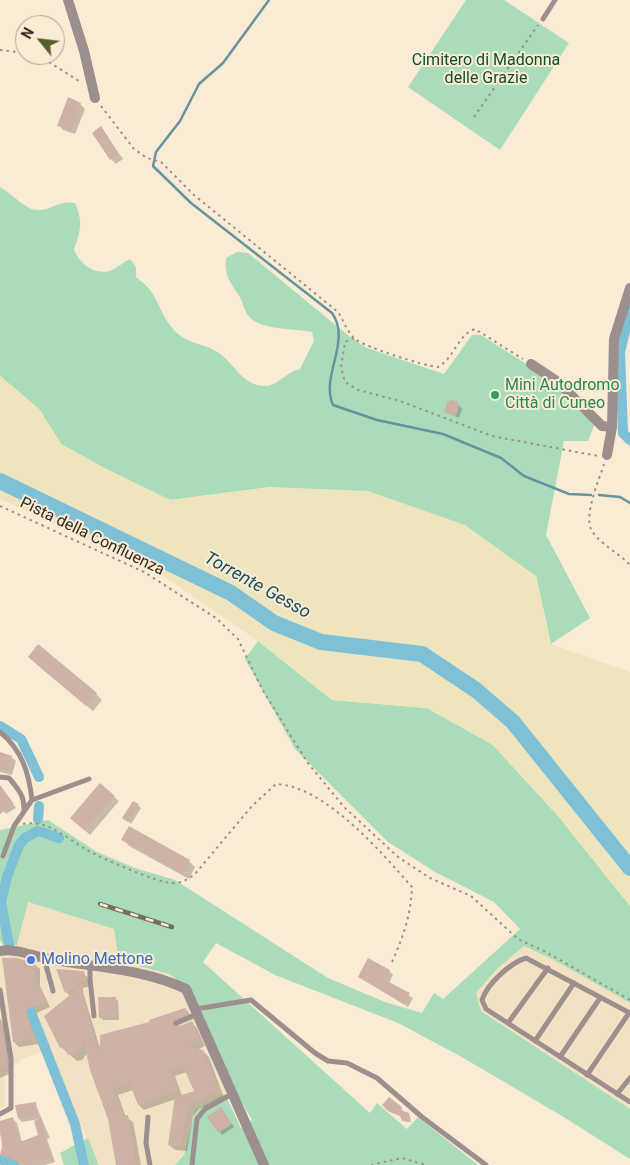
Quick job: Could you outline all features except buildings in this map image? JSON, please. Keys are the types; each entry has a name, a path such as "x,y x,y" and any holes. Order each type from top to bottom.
{"street":[{"path":"68,0 84,50 94,98"},
{"path":"606,455 612,427 614,339 630,288"},
{"path":"531,364 558,382 602,426 612,427"},
{"path":"0,951 9,949 44,958 171,981 186,989 264,1165"}],"lane":[{"path":"543,19 554,0"},
{"path":"0,732 12,743 24,761 32,800"},
{"path":"0,777 9,778 21,793 25,800 24,811"},
{"path":"3,856 14,826 32,800 89,779"},
{"path":"44,958 53,991"},
{"path":"587,1075 630,1013 548,968 526,958 517,961 485,992 482,1000 486,1009 560,1058 587,1075 618,1094 630,1102"},
{"path":"90,966 94,1016"},
{"path":"508,1023 548,968"},
{"path":"536,1041 574,983"},
{"path":"0,990 11,1069 11,1108 0,1114"},
{"path":"560,1058 600,998"},
{"path":"176,1022 197,1011 251,1000 315,1053 328,1061 347,1064 377,1078 422,1117 486,1165"},
{"path":"618,1094 630,1078"},
{"path":"192,1165 198,1119 204,1110 232,1094"},
{"path":"148,1117 146,1143 150,1165"}],"path":[{"path":"474,116 543,19"},
{"path":"0,50 15,52"},
{"path":"53,65 89,88 94,98 126,141 146,158 158,160 194,195 338,312 354,338 365,344 438,367 448,360 467,333 475,329 531,364"},
{"path":"354,338 346,342 341,367 345,382 358,390 400,401 492,436 606,457 590,511 589,524 592,532 630,565"},
{"name":"Pista della Confluenza","path":"0,506 144,572 216,618 238,639 262,689 307,762 344,807 398,857 430,878 472,896 518,939 546,952 630,1000"},
{"path":"14,826 29,823 52,827 89,851 123,866 171,883 185,881 195,874 252,806 276,784 290,784 321,800 350,824 385,856 412,887 412,904 405,933 391,964"},
{"path":"371,1165 402,1158 426,1165"}],"shaded area":[{"path":"27,902 115,929 119,961 169,974 189,987 235,1091 195,1110 184,1155 175,1165 99,1165 47,1050 22,1059 5,1074 5,1106 0,1108 0,954 9,946 17,945"},
{"path":"524,946 552,959 630,1003 630,1109 481,1011 476,993 497,969"}],"green space":[{"name":"Cimitero di Madonna delle Grazie","path":"466,0 504,0 569,43 500,150 408,87"},
{"path":"0,187 23,204 37,210 69,202 75,203 80,226 74,249 79,259 94,270 106,272 130,259 136,267 136,277 152,293 165,318 180,336 219,353 244,378 256,385 269,386 300,369 314,341 312,332 267,326 252,319 247,314 226,273 226,258 237,252 248,253 349,336 367,348 444,374 472,335 481,335 559,385 595,423 588,441 564,441 546,535 590,618 551,644 536,576 271,487 170,500 104,468 61,444 39,409 0,376"},
{"path":"258,641 332,700 427,708 493,745 558,816 630,906 630,1003 552,959 524,946 497,969 476,993 481,1011 630,1109 630,1159 562,1116 460,1056 398,1023 275,975 216,943 203,962 370,1113 377,1103 407,1129 418,1117 478,1165 175,1165 184,1155 195,1110 225,1094 241,1128 252,1120 235,1091 189,988 169,974 119,961 114,929 28,902 17,945 3,945 0,940 0,830 48,820 97,852 135,868 175,880 328,978 385,1002 422,1013 434,993 443,999 520,929 494,902 435,872 388,842 295,749 245,659"},
{"path":"88,1138 99,1165 64,1165 60,1153"}],"sand":[{"path":"0,376 39,409 61,444 104,468 170,500 271,487 368,491 465,525 536,576 551,644 630,672 630,906 558,816 493,745 427,708 332,700 258,641 154,570 0,499"}],"waterway":[{"path":"269,0 223,63 199,84 180,121 156,152 153,166 191,203 332,313 339,335 330,382 330,394 333,405 377,420 443,434 501,458 524,476 569,494 591,495"},
{"path":"630,311 620,352 623,433 630,440"},
{"name":"Torrente Gesso","path":"0,481 231,593 274,623 321,642 422,654 476,690 513,722 630,868"},
{"path":"599,495 620,497 630,503"},
{"path":"0,726 21,739 39,777"},
{"path":"38,819 39,806"},
{"path":"9,945 1,902 7,877 19,845 25,838 38,831 59,838"},
{"path":"25,997 75,1124 84,1165"},
{"path":"0,1159 14,1165"}],"railway":[{"path":"100,904 172,927"}],"place":[{"name":"Mini Autodromo Città di Cuneo","path":"495,395"},
{"name":"Molino Mettone","path":"31,960"}]}
